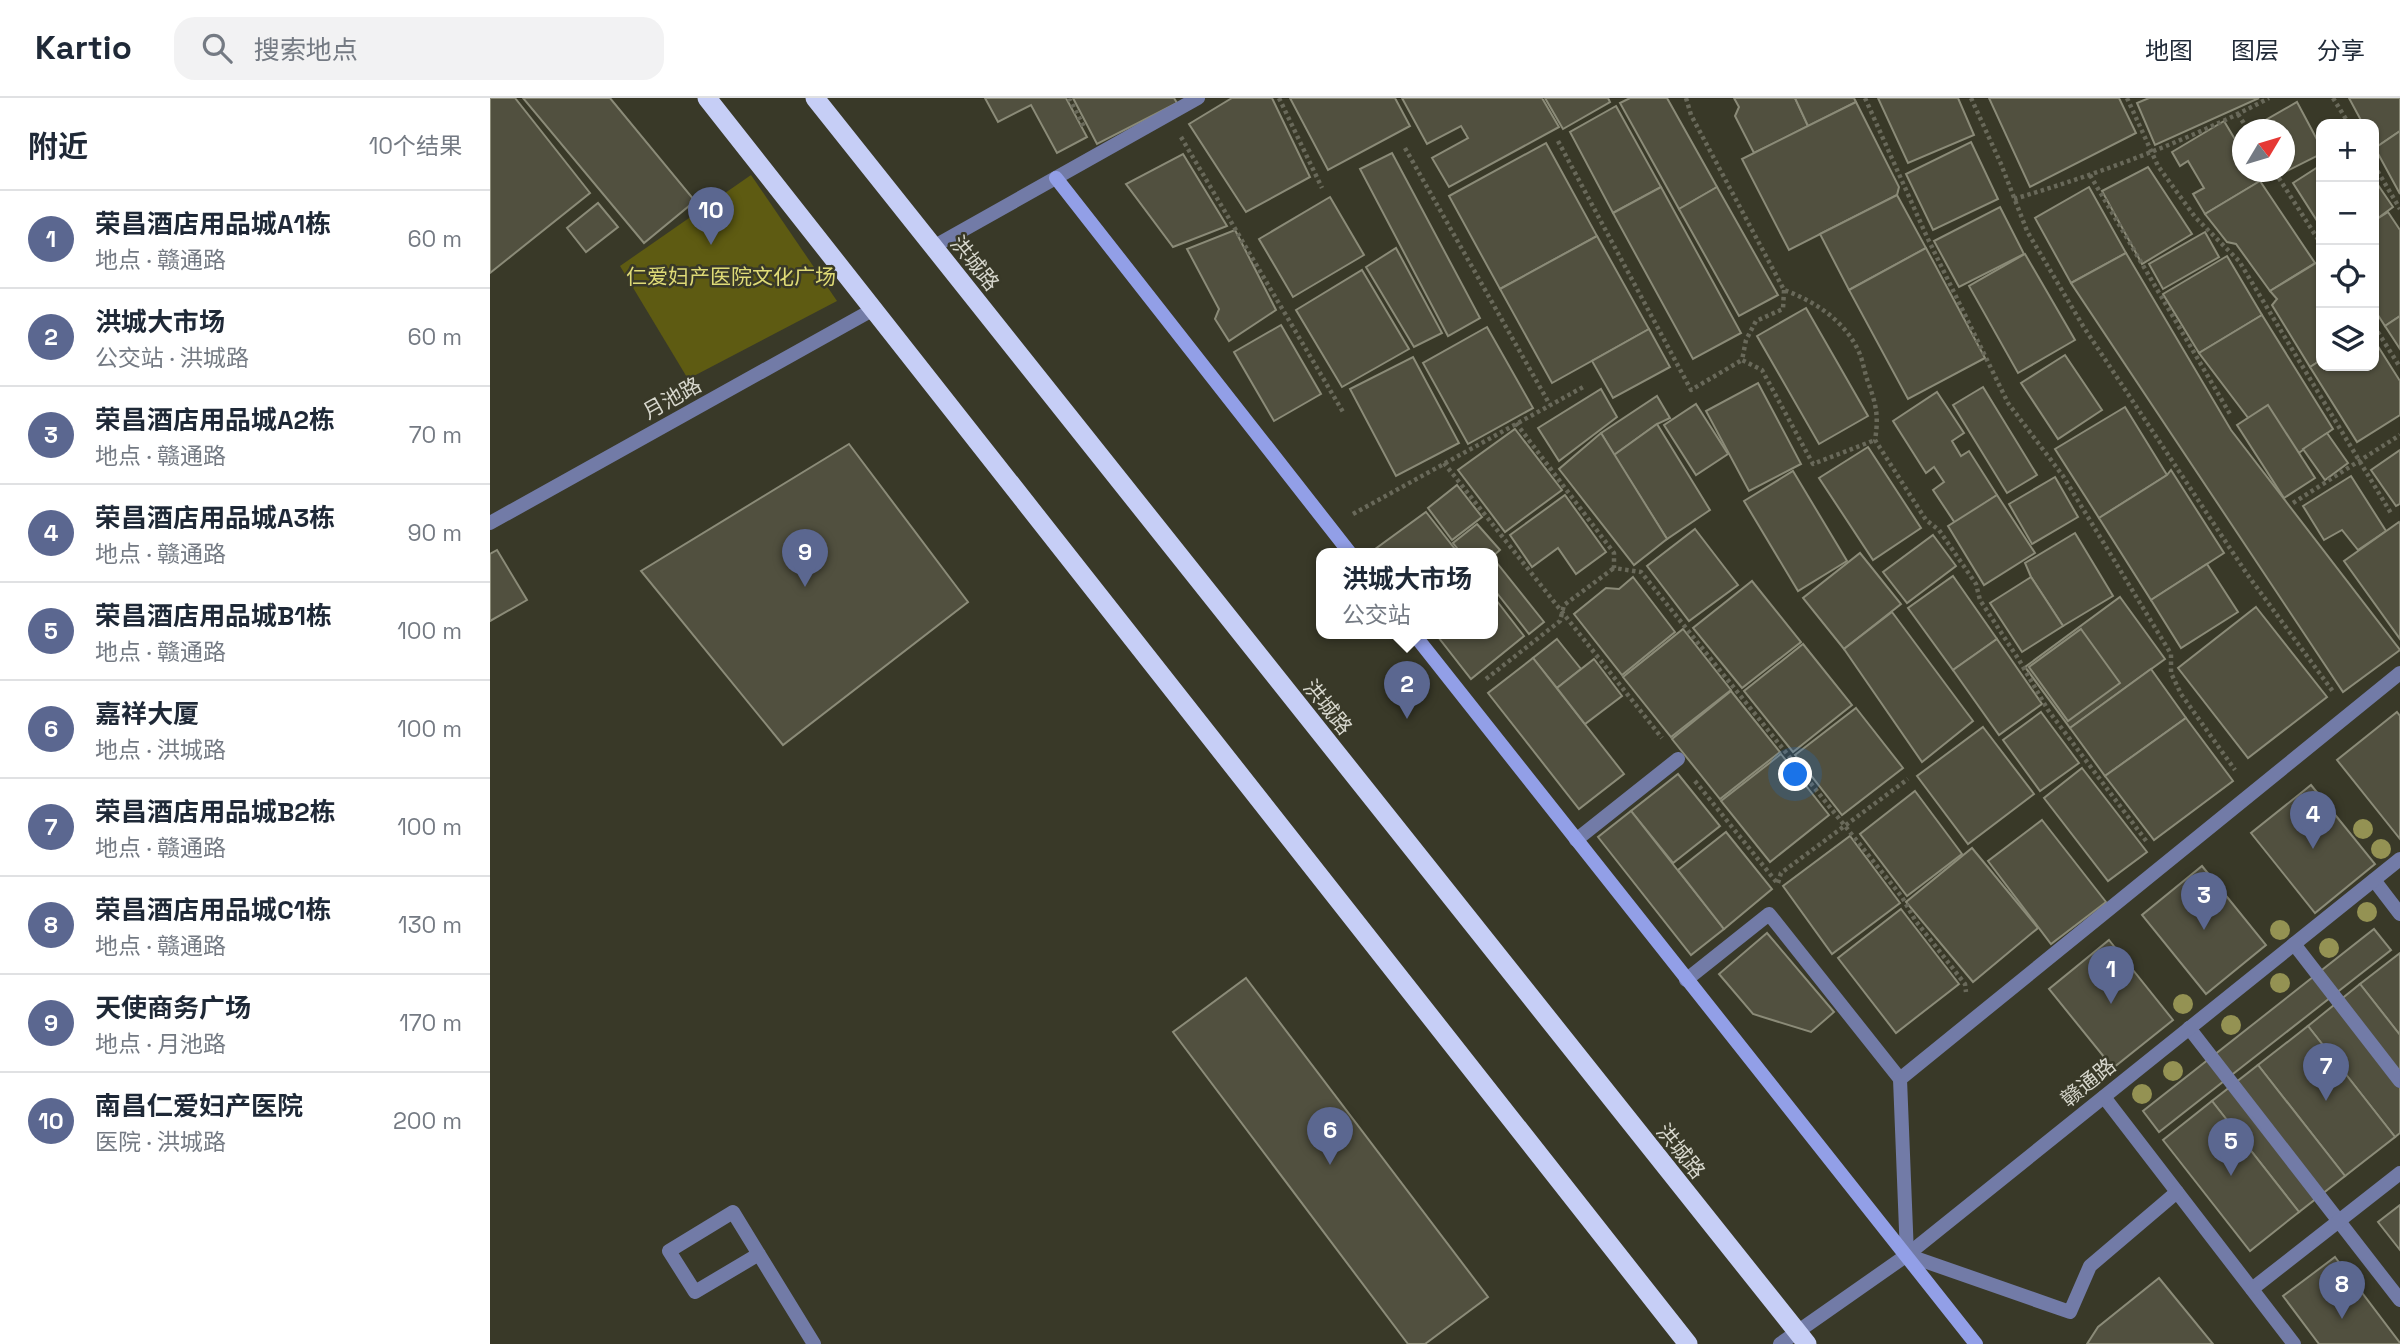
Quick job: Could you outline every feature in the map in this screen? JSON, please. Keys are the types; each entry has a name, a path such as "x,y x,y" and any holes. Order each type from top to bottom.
{"highway":[{"path":"707,98 1689,1344"},
{"name":"洪城路","path":"815,98 1802,1338"}],"main road":[{"path":"1056,178 1346,548"},
{"path":"1418,639 1976,1344"}],"street":[{"path":"933,247 1198,98"},
{"name":"月池路","path":"490,523 874,309"},
{"path":"1899,1079 2400,673"},
{"path":"1576,840 1678,759"},
{"name":"赣通路","path":"1780,1344 1802,1338 2400,859"},
{"path":"2374,880 2400,914"},
{"path":"1686,980 1769,914 1899,1079 1907,1255 2070,1312 2090,1266 2177,1192"},
{"path":"2294,944 2400,1081"},
{"path":"2189,1028 2400,1300"},
{"path":"2104,1097 2294,1344"},
{"path":"2252,1289 2400,1173"},
{"path":"759,1254 695,1292 669,1251 733,1212 759,1254 814,1344"}],"path":[{"path":"1069,98 1095,156"},
{"path":"1279,98 1322,188"},
{"path":"1558,141 1690,390 1742,360 1746,340 1756,321 1783,309 1784,290 1691,115 1686,98"},
{"path":"1865,98 1927,237 2008,403 2063,476 2171,654 2171,673 2181,694 2252,794"},
{"path":"1971,98 2027,232 2091,337 2248,574 2350,714"},
{"path":"2127,98 2158,166 2195,217 2239,261 2392,515"},
{"path":"2014,199 2152,152 2269,98"},
{"path":"2333,98 2346,119"},
{"path":"2238,114 2241,119"},
{"path":"1168,115 1343,412"},
{"path":"1405,148 1550,405"},
{"path":"2379,173 2400,209"},
{"path":"2090,175 2230,414"},
{"path":"2281,182 2316,236"},
{"path":"1784,290 1809,299 1823,308 1857,348 1876,402 1878,423 1875,440 1926,520 1939,530 1976,584 1980,600 2020,660 2048,710 2164,865"},
{"path":"2379,334 2400,367"},
{"path":"1742,360 1762,370 1813,464 1875,440"},
{"path":"1329,527 1585,386"},
{"path":"1517,423 1614,553 1614,568"},
{"path":"2293,503 2400,435"},
{"path":"1444,463 1778,884"},
{"path":"1463,697 1560,621 1564,605 1614,568 1641,572 1902,897 1915,920 1965,984 1970,1022"},
{"path":"1769,914 1781,873 1908,779"}],"green space":[{"name":"仁爱妇产医院文化广场","path":"751,175 837,301 688,379 620,266"}],"building":[{"path":"490,98 515,98 590,193 490,273"},
{"path":"523,98 610,98 695,201 644,243"},
{"path":"985,98 1066,98 1087,137 1057,153 1031,105 998,122"},
{"path":"1073,98 1174,98 1177,103 1097,144"},
{"path":"1232,98 1272,98 1310,177 1246,212 1189,124"},
{"path":"1290,98 1395,98 1410,126 1328,170"},
{"path":"1402,98 1542,98 1559,127 1449,187 1432,158 1468,138 1461,126 1427,144"},
{"path":"1545,98 1608,98 1610,102 1563,129"},
{"path":"1630,98 1667,98 1717,187 1679,209 1620,103"},
{"path":"1734,98 1795,98 1808,126 1754,153 1735,116 1739,107"},
{"path":"1795,98 1854,98 1856,102 1808,126"},
{"path":"1878,98 1958,98 1974,135 1908,163"},
{"path":"1989,98 2119,98 2136,133 2030,187"},
{"path":"2149,98 2259,98 2155,145 2137,103"},
{"path":"2349,98 2400,98 2400,131 2379,145 2379,119 2360,119"},
{"path":"1856,102 1899,187 1897,195 1789,250 1742,159"},
{"path":"2297,102 2316,138 2316,156 2295,167 2295,119 2267,119"},
{"path":"1616,106 1661,187 1613,213 1570,132"},
{"path":"2224,121 2232,134 2232,182 2258,182 2205,214 2193,194 2204,188 2188,161 2180,166 2172,152"},
{"path":"2400,131 2400,194 2379,155 2379,145"},
{"path":"1971,142 1998,199 1933,230 1906,174"},
{"path":"1546,143 1597,236 1500,289 1449,196"},
{"path":"1392,153 1480,318 1448,336 1360,169"},
{"path":"1183,154 1227,226 1173,247 1126,184"},
{"path":"2148,167 2192,234 2142,264 2102,191"},
{"path":"2316,168 2316,219 2293,183"},
{"path":"2261,182 2315,263 2270,291 2236,244 2227,242 2205,214"},
{"path":"2379,186 2393,207 2379,217"},
{"path":"1661,187 1741,333 1693,359 1613,213"},
{"path":"1717,187 1778,295 1739,316 1679,209"},
{"path":"2089,187 2126,253 2071,283 2035,218"},
{"path":"1897,195 1926,248 1849,290 1820,234"},
{"path":"1330,197 1364,255 1293,297 1259,239"},
{"path":"598,203 618,227 586,252 567,228"},
{"path":"2000,207 2024,254 1959,287 1934,241"},
{"path":"2388,212 2400,230 2400,316 2385,326 2379,317 2379,218"},
{"path":"1235,230 1276,310 1229,341 1215,319 1219,309 1187,249"},
{"path":"2205,232 2219,257 2163,289 2149,264"},
{"path":"1597,236 1649,329 1552,383 1500,289"},
{"path":"1396,248 1442,333 1414,347 1366,267"},
{"path":"1926,248 1985,358 1908,399 1849,290"},
{"path":"2126,253 2231,430 2400,650 2343,692 2071,283"},
{"path":"2025,254 2075,340 2018,373 1969,286"},
{"path":"2227,256 2262,315 2199,353 2163,294"},
{"path":"2316,263 2316,363 2310,367 2272,305 2277,299 2270,291"},
{"path":"1362,270 1409,349 1342,387 1296,310"},
{"path":"1806,308 1868,416 1819,444 1757,336"},
{"path":"2262,315 2333,429 2283,464 2199,353"},
{"path":"2400,316 2400,349 2385,326"},
{"path":"1281,325 1321,394 1274,421 1234,352"},
{"path":"1487,327 1533,408 1468,444 1423,363"},
{"path":"1649,329 1670,367 1613,398 1592,361"},
{"path":"2379,348 2400,381 2400,415 2357,442 2310,367 2316,363 2316,371 2379,371"},
{"path":"2065,355 2102,410 2058,439 2021,383"},
{"path":"1413,357 1459,443 1396,476 1350,389"},
{"path":"1758,383 1801,464 1749,491 1706,411"},
{"path":"1983,387 2037,475 2007,493 1953,405"},
{"path":"1601,389 1617,417 1559,461 1538,428"},
{"path":"1937,392 1964,433 1952,441 1961,456 1969,451 1997,495 1955,523 1933,490 1944,482 1934,467 1926,473 1893,421"},
{"path":"1657,396 1670,418 1657,424 1614,455 1601,433"},
{"path":"1696,404 1728,454 1696,475 1664,425"},
{"path":"2268,405 2315,478 2284,498 2237,425"},
{"path":"2125,407 2167,475 2099,518 2055,449"},
{"path":"1657,424 1710,510 1667,539 1614,455"},
{"path":"1515,429 1562,490 1505,532 1458,470"},
{"path":"1601,433 1667,539 1634,565 1559,469"},
{"path":"2327,433 2348,463 2325,480 2303,449"},
{"path":"849,444 968,602 783,745 641,571"},
{"path":"1868,447 1921,528 1873,560 1819,478"},
{"path":"2400,450 2400,504 2396,506 2371,470"},
{"path":"2171,470 2224,553 2151,600 2099,518"},
{"path":"1793,471 1847,561 1798,591 1744,501"},
{"path":"2351,476 2386,531 2358,550 2342,530 2324,540 2303,506"},
{"path":"2055,477 2078,517 2032,544 2009,504"},
{"path":"1457,485 1482,517 1452,540 1428,508"},
{"path":"1565,495 1606,552 1576,574 1558,548 1532,567 1510,535"},
{"path":"1997,495 2035,553 1984,585 1948,526"},
{"path":"1426,512 1454,548 1376,548"},
{"path":"2399,522 2400,524 2400,639 2344,561"},
{"path":"1477,524 1500,550 1457,548 1453,543"},
{"path":"1695,529 1738,585 1689,621 1647,566"},
{"path":"2075,533 2113,596 2063,626 2025,563"},
{"path":"1933,535 1956,566 1907,603 1883,572"},
{"path":"497,550 527,600 490,621 490,554"},
{"path":"1860,553 1901,604 1844,649 1803,598"},
{"path":"1498,564 1544,622 1529,634 1498,594"},
{"path":"2207,564 2238,612 2181,648 2151,600"},
{"path":"1953,576 1997,639 1953,670 1908,608"},
{"path":"1633,577 1675,632 1622,675 1574,614 1606,588 1619,589"},
{"path":"2031,577 2063,626 2022,652 1990,603"},
{"path":"1752,581 1801,642 1742,688 1693,628"},
{"path":"2120,597 2165,659 2070,728 2025,667"},
{"path":"1498,602 1524,636 1471,679 1440,639 1498,639"},
{"path":"2256,607 2327,697 2248,758 2178,668"},
{"path":"1892,612 1973,721 1922,762 1844,649"},
{"path":"1683,629 1731,690 1671,737 1623,677"},
{"path":"2081,629 2120,683 2068,721 2029,667"},
{"path":"1557,639 1581,669 1557,688 1533,658"},
{"path":"1997,639 2042,704 1999,735 1953,670"},
{"path":"1803,644 1852,705 1793,752 1744,691"},
{"path":"1533,658 1624,774 1579,809 1488,693"},
{"path":"1594,659 1622,696 1585,724 1557,688"},
{"path":"2151,669 2186,718 2105,776 2070,728"},
{"path":"1731,691 1780,752 1720,799 1672,739"},
{"path":"1856,708 1903,768 1842,815 1795,755"},
{"path":"2041,712 2079,763 2040,791 2003,740"},
{"path":"2397,712 2400,716 2400,839 2337,760"},
{"path":"2186,718 2233,781 2154,840 2105,776"},
{"path":"1983,727 2034,794 1968,844 1917,776"},
{"path":"1781,754 1829,815 1770,862 1721,801"},
{"path":"2082,768 2147,852 2108,881 2044,798"},
{"path":"1678,774 1720,826 1673,863 1631,811"},
{"path":"2311,785 2375,864 2315,913 2251,833"},
{"path":"1915,791 1962,854 1907,896 1860,834"},
{"path":"1631,811 1724,929 1691,955 1598,837"},
{"path":"2042,820 2106,902 2051,944 1988,861"},
{"path":"1726,832 1772,889 1724,929 1678,870"},
{"path":"1850,836 1900,903 1832,954 1783,886"},
{"path":"1972,848 2038,928 1973,982 1906,902"},
{"path":"2202,866 2266,945 2206,994 2142,915"},
{"path":"1901,909 1959,984 1896,1033 1838,958"},
{"path":"2374,929 2391,950 2159,1132 2143,1111"},
{"path":"1767,933 1834,1012 1811,1032 1753,1014 1719,974"},
{"path":"2109,940 2173,1020 2113,1068 2049,989"},
{"path":"2400,953 2400,1035 2360,984"},
{"path":"1246,978 1488,1297 1425,1344 1408,1344 1173,1032"},
{"path":"2360,984 2400,1035 2400,1133 2395,1137 2308,1026"},
{"path":"2308,1026 2395,1137 2345,1176 2258,1065"},
{"path":"2258,1065 2345,1176 2299,1212 2212,1101"},
{"path":"2212,1101 2299,1212 2250,1251 2163,1140"},
{"path":"2400,1205 2400,1250 2378,1222"},
{"path":"2335,1257 2400,1344 2319,1344 2283,1296"},
{"path":"2159,1278 2213,1344 2087,1344 2098,1327"}],"place":[{"name":"南昌仁爱妇产医院","path":"711,245"},
{"name":"天使商务广场","path":"805,587"},
{"name":"洪城大市场","path":"1407,719"},
{"name":"荣昌酒店用品城A3栋","path":"2313,849"},
{"name":"荣昌酒店用品城A2栋","path":"2204,930"},
{"name":"荣昌酒店用品城A1栋","path":"2111,1004"},
{"name":"荣昌酒店用品城B2栋","path":"2326,1101"},
{"name":"嘉祥大厦","path":"1330,1165"},
{"name":"荣昌酒店用品城B1栋","path":"2231,1176"},
{"name":"荣昌酒店用品城C1栋","path":"2342,1319"}]}
